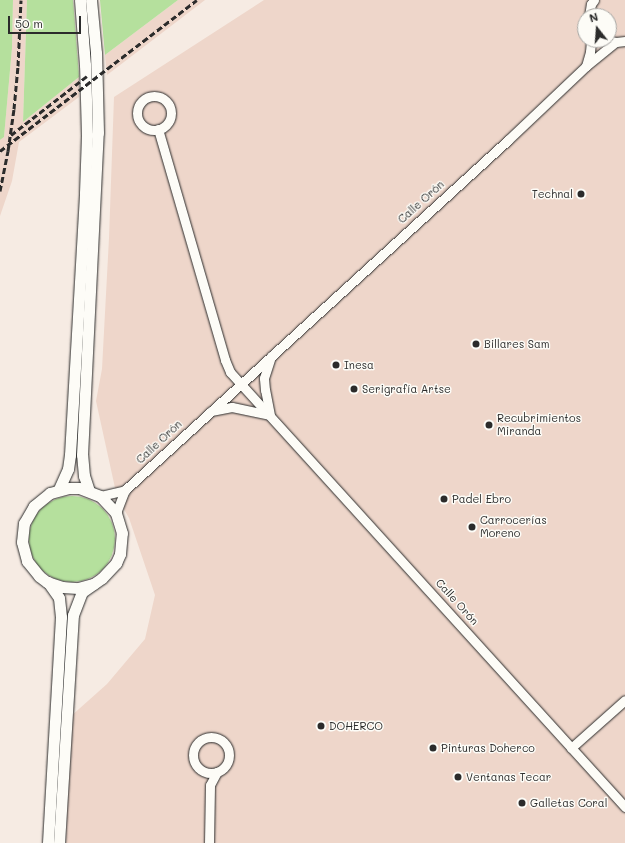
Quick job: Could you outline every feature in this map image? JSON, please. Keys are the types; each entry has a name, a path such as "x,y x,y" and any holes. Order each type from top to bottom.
{"street":[{"path":"59,490 68,469 70,454 85,193 86,78 80,0"},
{"path":"90,491 84,476 82,455 98,148 96,53 91,0"},
{"name":"Calle Orón","path":"116,513 125,490 240,383 508,140 586,66 620,41"},
{"path":"586,66 590,48"},
{"name":"Calle Orón","path":"158,129 225,360 230,372 625,806"},
{"name":"Calle Orón","path":"270,415 264,378 272,355"},
{"path":"210,411 232,407 270,415"},
{"path":"48,843 61,612 59,598 47,582 36,573 27,561 24,552 22,532 28,514 41,498 59,490 74,488 90,491 100,496 116,513 122,533 120,554 110,571 79,597 73,615 60,843"},
{"name":"Calle Orón","path":"100,496 125,490"},
{"path":"47,582 62,587 78,588 93,584"},
{"path":"571,748 625,700"},
{"path":"208,843 210,785 217,772 226,765 229,753 224,742 213,738 202,740 195,748 194,754 196,764 203,771 210,785"},
{"path":"203,771 217,772"}],"shaded area":[{"path":"13,0 27,0 23,122 79,77 79,97 19,142 12,181 0,216 0,140 4,137 12,48"},
{"path":"178,0 205,0 107,75 105,55"},
{"path":"264,0 625,0 625,843 66,843 70,717 107,684 145,639 155,595 129,518 117,497 96,401 102,369 109,238 114,97"}],"green space":[{"path":"0,0 13,0 12,48 4,137 0,140"},
{"path":"27,0 73,0 79,77 23,122"},
{"path":"100,0 178,0 105,55"},
{"path":"72,496 88,500 102,509 111,523 115,539 111,555 102,569 88,578 72,582 56,578 42,569 33,555 29,539 33,523 42,509 56,500"}],"railway":[{"path":"0,191 14,109 18,66 21,0"},
{"path":"0,151 197,0"},
{"path":"11,135 87,76"}],"place":[{"name":"Technal","path":"581,194"},
{"name":"Billares Sam","path":"476,344"},
{"name":"Inesa","path":"336,365"},
{"name":"Serigrafía Artse","path":"354,389"},
{"name":"Recubrimientos Miranda","path":"489,425"},
{"name":"Padel Ebro","path":"444,499"},
{"name":"Carrocerías Moreno","path":"472,527"},
{"name":"DOHERCO","path":"321,726"},
{"name":"Pinturas Doherco","path":"433,748"},
{"name":"Ventanas Tecar","path":"458,777"},
{"name":"Galletas Coral","path":"522,803"}]}
